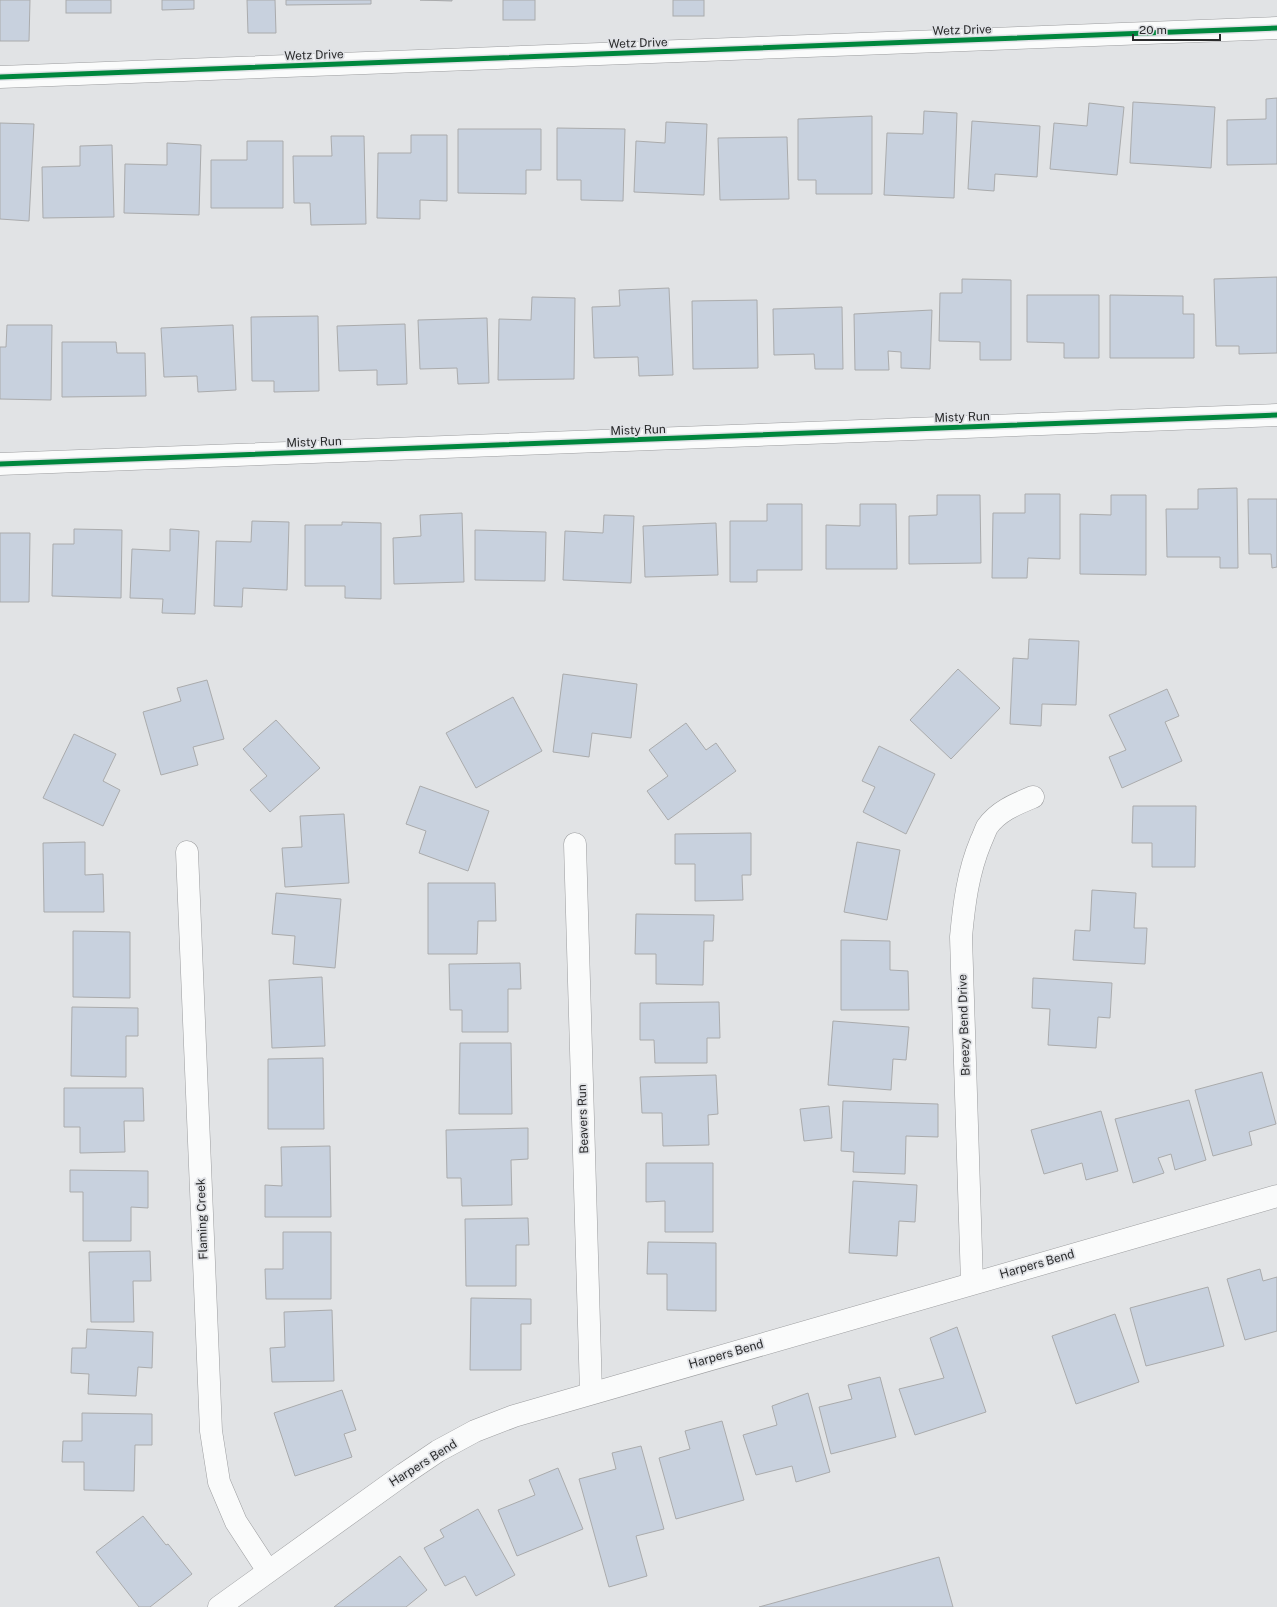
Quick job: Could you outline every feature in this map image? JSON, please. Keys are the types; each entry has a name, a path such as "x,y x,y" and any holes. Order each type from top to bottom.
{"street":[{"name":"Wetz Drive","path":"0,77 1277,28"},
{"name":"Misty Run","path":"0,464 1277,415"},
{"name":"Breezy Bend Drive","path":"972,1283 961,937 963,909 968,880 976,853 987,827 1010,806 1033,797"},
{"name":"Beavers Run","path":"575,844 590,1393"},
{"name":"Flaming Creek","path":"188,852 211,1431 219,1482 236,1522 268,1571"},
{"name":"Harpers Bend","path":"219,1607 404,1474 438,1451 475,1431 514,1416 590,1393 1277,1196"}],"building":[{"path":"0,0 30,0 29,41 0,41"},
{"path":"66,0 111,0 111,13 66,13"},
{"path":"162,0 194,0 194,9 162,10"},
{"path":"247,0 275,0 276,33 248,33"},
{"path":"286,0 371,0 371,4 286,5"},
{"path":"420,0 452,0 452,1"},
{"path":"503,0 535,0 535,20 503,20"},
{"path":"673,0 704,0 704,16 673,16"},
{"path":"1277,98 1277,164 1227,165 1227,120 1266,119 1266,99"},
{"path":"1133,102 1215,107 1211,168 1130,163"},
{"path":"1089,103 1124,107 1117,175 1050,169 1054,123 1087,126"},
{"path":"924,111 957,113 954,198 884,195 887,133 923,134"},
{"path":"872,116 872,194 816,194 816,180 798,180 798,119"},
{"path":"972,121 1040,126 1037,177 995,174 994,191 968,189"},
{"path":"666,122 707,124 704,195 634,192 636,141 665,143"},
{"path":"0,123 34,124 29,221 0,219"},
{"path":"557,128 625,129 623,201 581,200 581,180 557,180"},
{"path":"458,129 541,129 541,170 526,170 526,194 458,193"},
{"path":"411,135 447,135 447,201 420,200 420,219 377,218 378,153 411,153"},
{"path":"331,136 364,136 366,224 311,225 310,203 294,203 293,156 332,156"},
{"path":"787,137 789,199 720,200 718,138"},
{"path":"247,141 283,141 283,208 211,208 211,160 247,160"},
{"path":"167,143 201,145 199,215 124,213 125,164 167,165"},
{"path":"112,145 114,217 43,218 42,167 80,166 80,146"},
{"path":"1277,277 1277,353 1239,354 1239,346 1216,346 1214,279"},
{"path":"962,279 1011,280 1011,360 980,360 980,342 939,341 940,293 962,293"},
{"path":"669,288 673,375 639,376 638,357 594,358 592,307 620,306 619,290"},
{"path":"1027,295 1099,295 1099,358 1064,358 1064,343 1027,342"},
{"path":"1110,295 1183,296 1183,314 1194,314 1194,358 1110,358"},
{"path":"532,297 575,298 574,379 498,380 499,319 531,320"},
{"path":"757,300 758,368 693,369 692,301"},
{"path":"842,307 843,369 815,369 814,354 774,355 773,309"},
{"path":"932,310 930,369 901,368 901,352 888,351 889,370 855,370 854,314"},
{"path":"318,316 319,391 274,392 274,381 252,381 251,317"},
{"path":"487,318 489,383 458,384 457,368 420,369 418,320"},
{"path":"405,324 407,384 377,385 377,370 339,371 337,326"},
{"path":"7,325 52,325 51,400 0,399 0,347 6,347"},
{"path":"233,325 236,390 198,392 197,376 164,377 161,328"},
{"path":"62,342 116,342 117,353 145,353 146,396 62,397"},
{"path":"1237,488 1238,568 1220,568 1220,557 1167,557 1166,509 1198,509 1198,489"},
{"path":"1025,494 1060,494 1060,559 1028,558 1027,578 992,578 993,513 1025,513"},
{"path":"937,495 980,495 981,563 909,564 909,516 937,515"},
{"path":"1111,495 1146,495 1146,575 1080,574 1080,514 1111,515"},
{"path":"1248,499 1277,499 1277,567 1272,568 1271,554 1249,554"},
{"path":"767,504 802,504 802,570 757,570 757,582 730,582 730,521 767,521"},
{"path":"860,504 896,504 897,569 826,569 826,525 860,526"},
{"path":"462,513 464,582 394,584 393,538 421,536 420,515"},
{"path":"604,515 634,516 631,583 563,580 565,531 603,533"},
{"path":"252,521 289,522 287,590 243,588 242,607 214,606 216,541 251,542"},
{"path":"342,522 381,523 381,599 345,598 345,586 305,586 305,525 342,525"},
{"path":"716,523 718,575 645,577 643,526"},
{"path":"74,529 122,530 121,598 52,596 53,544 74,544"},
{"path":"170,529 199,531 195,614 162,613 163,599 130,598 132,549 170,551"},
{"path":"475,530 546,532 545,581 475,580"},
{"path":"0,533 30,533 29,602 0,602"},
{"path":"1029,639 1079,641 1076,705 1042,704 1041,726 1010,724 1013,658 1028,659"},
{"path":"958,669 1000,708 951,759 910,720"},
{"path":"563,674 637,684 631,738 592,733 589,757 553,752"},
{"path":"207,680 224,739 193,747 198,765 161,775 143,712 181,701 177,688"},
{"path":"1167,689 1179,716 1165,722 1182,761 1122,788 1109,757 1126,750 1109,715"},
{"path":"513,697 542,751 476,788 446,733"},
{"path":"276,720 320,768 270,812 250,790 267,776 243,749"},
{"path":"686,723 706,750 716,743 736,771 668,820 647,791 668,776 649,750"},
{"path":"74,734 116,754 103,781 120,790 103,826 43,798"},
{"path":"879,746 935,774 906,834 863,812 875,787 862,781"},
{"path":"420,786 489,811 468,871 419,853 426,831 406,824"},
{"path":"1133,806 1196,806 1195,867 1152,867 1152,843 1132,843"},
{"path":"344,814 349,883 285,887 282,848 302,847 300,816"},
{"path":"751,833 751,875 742,875 743,900 695,901 695,864 675,864 675,834"},
{"path":"85,842 85,875 103,874 104,912 44,912 43,843"},
{"path":"857,842 900,850 887,920 844,912"},
{"path":"428,883 495,883 496,921 478,921 477,954 428,954"},
{"path":"1092,890 1136,893 1134,928 1147,928 1145,964 1073,960 1075,930 1090,931"},
{"path":"276,893 341,899 335,968 293,964 295,936 272,934"},
{"path":"636,914 714,915 713,941 704,941 703,985 656,984 656,954 635,954"},
{"path":"73,931 130,932 130,998 73,997"},
{"path":"841,940 890,941 890,970 908,971 909,1010 841,1010"},
{"path":"520,963 521,989 508,989 508,1032 462,1032 462,1010 450,1010 449,964"},
{"path":"322,977 325,1046 272,1048 269,980"},
{"path":"1033,978 1112,983 1110,1018 1098,1017 1096,1048 1048,1045 1050,1009 1032,1008"},
{"path":"719,1002 720,1038 707,1038 707,1063 655,1063 654,1040 640,1040 640,1003"},
{"path":"72,1007 138,1008 138,1036 126,1036 126,1077 71,1076"},
{"path":"833,1021 909,1027 906,1060 893,1059 891,1090 828,1085"},
{"path":"460,1043 511,1043 512,1114 459,1114"},
{"path":"323,1058 324,1129 268,1129 268,1059"},
{"path":"1262,1072 1276,1124 1249,1132 1252,1145 1213,1156 1195,1090"},
{"path":"716,1075 718,1114 708,1115 709,1145 663,1146 662,1113 642,1113 640,1077"},
{"path":"64,1088 143,1088 144,1121 124,1121 125,1152 80,1153 80,1127 64,1127"},
{"path":"1189,1100 1206,1160 1175,1170 1171,1154 1158,1158 1164,1173 1133,1183 1115,1119"},
{"path":"843,1101 938,1104 938,1137 906,1136 905,1174 853,1172 854,1152 841,1151"},
{"path":"829,1106 832,1138 804,1141 800,1109"},
{"path":"1101,1111 1118,1171 1086,1180 1082,1163 1044,1174 1031,1130"},
{"path":"528,1128 528,1159 511,1160 512,1205 462,1206 461,1178 447,1178 446,1130"},
{"path":"330,1146 331,1217 265,1217 265,1185 282,1186 281,1147"},
{"path":"646,1163 713,1163 713,1232 665,1232 665,1201 646,1202"},
{"path":"70,1170 148,1171 148,1208 131,1207 131,1241 83,1241 83,1192 70,1192"},
{"path":"853,1181 917,1185 915,1222 899,1221 897,1256 849,1253"},
{"path":"528,1218 529,1245 516,1245 516,1286 466,1286 465,1219"},
{"path":"283,1232 331,1232 331,1299 266,1299 265,1269 283,1269"},
{"path":"648,1242 716,1243 716,1311 667,1310 667,1274 647,1274"},
{"path":"150,1251 151,1281 133,1281 134,1322 91,1322 89,1252"},
{"path":"1260,1269 1263,1281 1277,1277 1277,1331 1245,1340 1227,1279"},
{"path":"1208,1287 1224,1346 1146,1366 1130,1308"},
{"path":"471,1298 531,1299 531,1324 521,1324 521,1370 470,1370"},
{"path":"332,1310 334,1381 272,1382 270,1348 285,1347 284,1312"},
{"path":"1115,1314 1139,1382 1076,1404 1052,1336"},
{"path":"957,1327 986,1412 915,1435 899,1389 944,1378 930,1338"},
{"path":"87,1329 153,1332 152,1368 138,1367 136,1396 88,1394 89,1374 71,1373 72,1348 86,1348"},
{"path":"880,1377 896,1437 831,1454 819,1407 852,1399 848,1385"},
{"path":"342,1390 356,1430 344,1434 352,1457 295,1476 274,1413"},
{"path":"808,1393 830,1472 796,1482 792,1466 756,1475 743,1435 777,1425 772,1406"},
{"path":"82,1413 152,1414 152,1445 135,1445 134,1491 84,1490 84,1462 62,1462 63,1441 82,1441"},
{"path":"722,1421 744,1500 676,1519 659,1458 690,1449 685,1431"},
{"path":"641,1446 664,1529 636,1536 647,1576 609,1587 579,1479 616,1469 612,1453"},
{"path":"558,1468 583,1529 517,1556 498,1510 535,1495 529,1480"},
{"path":"478,1509 515,1575 476,1596 465,1576 445,1586 424,1548 444,1537 440,1530"},
{"path":"143,1516 192,1574 150,1607 139,1607 96,1552"},
{"path":"400,1556 427,1590 406,1607 334,1607"},
{"path":"939,1557 953,1607 759,1607"}],"cycle path":[{"path":"0,77 1277,28"},
{"path":"0,464 1277,415"}]}
